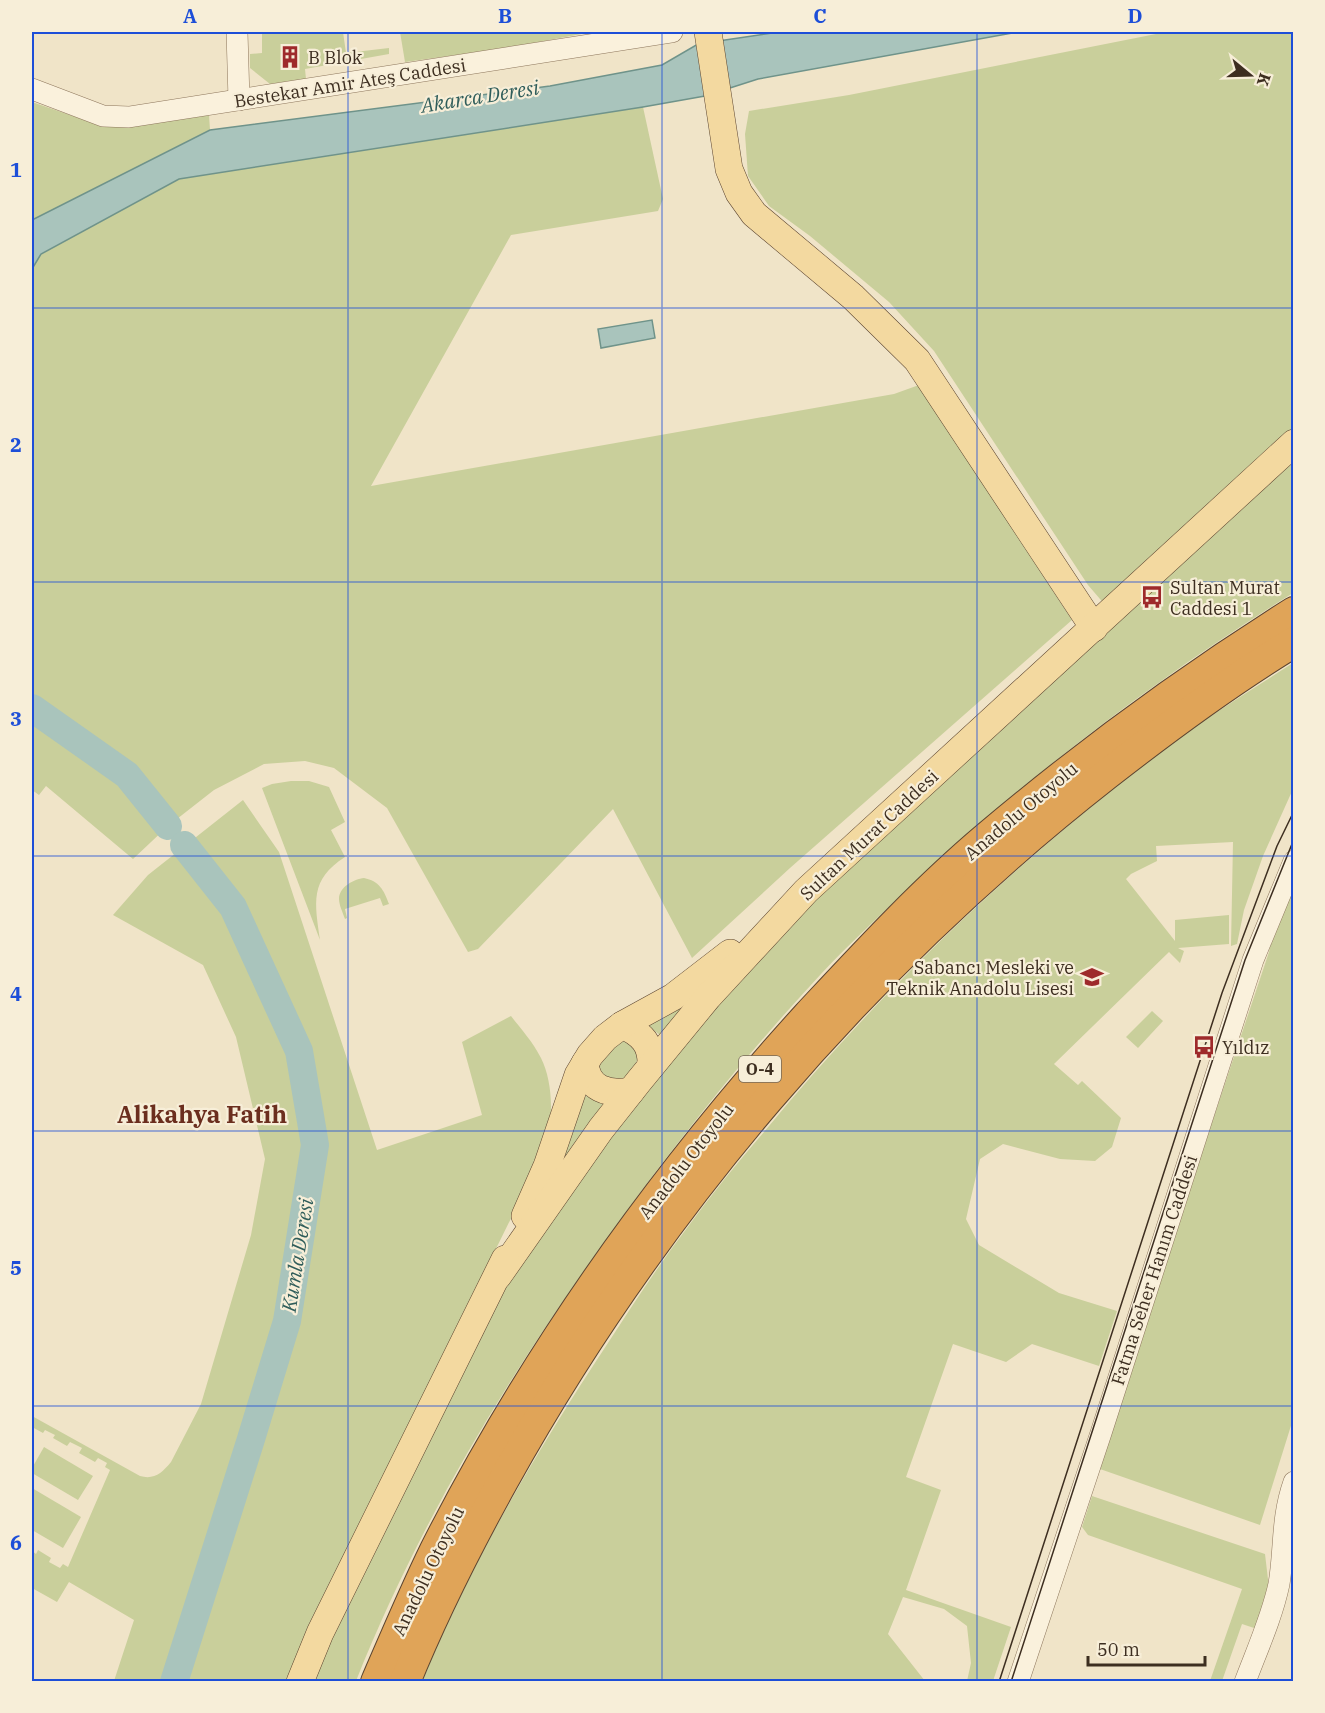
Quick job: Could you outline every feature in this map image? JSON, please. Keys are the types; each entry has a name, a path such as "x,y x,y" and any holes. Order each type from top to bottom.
{"highway":[{"name":"Anadolu Otoyolu","path":"376,1682 435,1551 547,1353 655,1198 763,1065 894,924 985,839 1110,737 1181,686 1293,612"},
{"name":"Anadolu Otoyolu","path":"405,1682 450,1582 488,1508 569,1368 673,1219 768,1100 888,968 953,904 1021,844 1157,735 1293,642"}],"main road":[{"path":"709,37 729,170 744,201 754,214 854,297 917,360 1094,628"},
{"name":"Sultan Murat Caddesi","path":"498,1276 601,1129 651,1066 708,997 807,891 1293,443"},
{"path":"300,1682 320,1632 498,1276 547,1166 578,1075 590,1054 604,1038 622,1024 673,997 807,891"},
{"path":"622,1024 641,1036 648,1044 652,1055 651,1066"},
{"path":"585,1063 585,1073 589,1080 602,1089 618,1093 631,1091"}],"street":[{"path":"237,32 239,100"},
{"name":"Bestekar Amir Ateş Caddesi","path":"32,89 104,116 129,117 672,32"},
{"name":"Fatma Seher Hanım Caddesi","path":"1018,1682 1104,1424 1253,960 1293,861"},
{"path":"1245,1682 1279,1584 1283,1526 1293,1482"}],"green space":[{"path":"262,32 343,32 346,53 389,48 389,54 305,69 306,79 270,84 250,68 250,54 262,53"},
{"path":"400,32 592,32 507,48 405,62"},
{"path":"1166,32 1293,32 1293,434 1106,606 1088,585 934,351 889,302 810,236 769,206 748,176 745,134 749,111 849,95"},
{"path":"32,102 102,126 136,126 209,115 210,130 32,220"},
{"path":"643,107 663,199 658,211 511,235 371,486 894,394 919,385 1072,620 790,868 692,958 613,809 478,949 468,952 387,808 334,768 305,761 264,764 214,790 168,826 133,859 46,786 39,795 32,790 32,269 41,254 179,179"},
{"path":"1293,458 1293,593 1193,658 1050,765 915,882 832,962 791,1007 732,1075 649,1181 561,1304 527,1356 494,1408 433,1515 405,1569 356,1681 314,1682 329,1643 499,1297 548,1215 760,947"},
{"path":"1293,663 1293,789 1263,856 1244,910 1237,944 1231,946 1233,842 1156,846 1157,861 1131,874 1126,879 1175,941 1175,920 1229,915 1229,944 1178,948 1184,951 1180,963 1169,952 1054,1064 1078,1085 1082,1081 1121,1118 1112,1147 1095,1161 1060,1159 1003,1144 980,1159 966,1219 979,1245 1059,1293 1117,1311 1099,1366 1032,1344 1006,1362 953,1344 906,1477 941,1490 906,1590 1011,1627 993,1681 967,1681 971,1663 967,1626 944,1609 903,1597 888,1634 925,1681 422,1682 483,1552 580,1386 645,1286 696,1216 734,1167 808,1080 901,980 1051,840 1157,754"},
{"path":"291,781 309,781 329,787 345,822 331,830 345,857 325,874 317,893 320,940 262,788"},
{"path":"243,800 279,852 377,1150 482,1115 462,1042 511,1016 541,1058 550,1089 550,1124 537,1164 321,1604 287,1681 114,1681 134,1620 69,1582 57,1602 32,1588 32,1551 36,1554 38,1550 51,1558 49,1562 60,1568 63,1564 68,1567 110,1470 105,1467 107,1463 98,1458 95,1462 79,1453 82,1448 70,1442 67,1446 53,1438 55,1435 45,1430 43,1433 32,1427 32,1416 140,1476 154,1476 168,1466 201,1404 251,1235 265,1159 236,1037 203,965 113,915 148,875","holes":["270,1375 251,1439 186,1640"]},
{"path":"1293,865 1294,1416 1260,1525 1100,1469 1105,1443 1269,952 1282,890"},
{"path":"364,878 374,881 380,887 389,904 383,906 380,898 345,909 347,918 345,919 340,904 340,895 348,884"},
{"path":"744,946 660,1035 648,1026"},
{"path":"1152,1011 1163,1021 1138,1048 1126,1037"},
{"path":"622,1039 634,1047 637,1057 634,1067 627,1079 605,1079 596,1063"},
{"path":"587,1096 606,1105 560,1170 582,1097"},
{"path":"44,1447 93,1476 78,1500 32,1473 32,1468"},
{"path":"32,1488 81,1517 63,1548 32,1530"},
{"path":"1092,1496 1265,1554 1269,1588 1257,1629 1242,1624 1222,1681 1210,1681 1242,1589 1088,1535 1082,1527"}],"water":[{"name":"Akarca Deresi","path":"779,32 1018,32 758,79 705,96 643,107 179,179 41,254 32,269 32,220 210,130 550,86 662,65 698,44"},
{"path":"652,320 655,338 601,348 598,329"}],"waterway":[{"name":"Kumla Deresi","path":"32,708 127,775 168,826"},
{"name":"Kumla Deresi","path":"174,1682 287,1321 315,1145 299,1051 233,907 184,845"}],"tram line":[{"path":"999,1682 1222,993 1277,846 1294,811"},
{"path":"1011,1682 1245,960 1294,839"}],"place":[{"name":"B Blok","path":"290,57"},
{"name":"Sultan Murat Caddesi 1","path":"1152,597"},
{"name":"Sabancı Mesleki ve Teknik Anadolu Lisesi","path":"1092,977"},
{"name":"Yıldız","path":"1204,1047"}],"district":[{"name":"Alikahya Fatih","path":"202,1114"}]}
